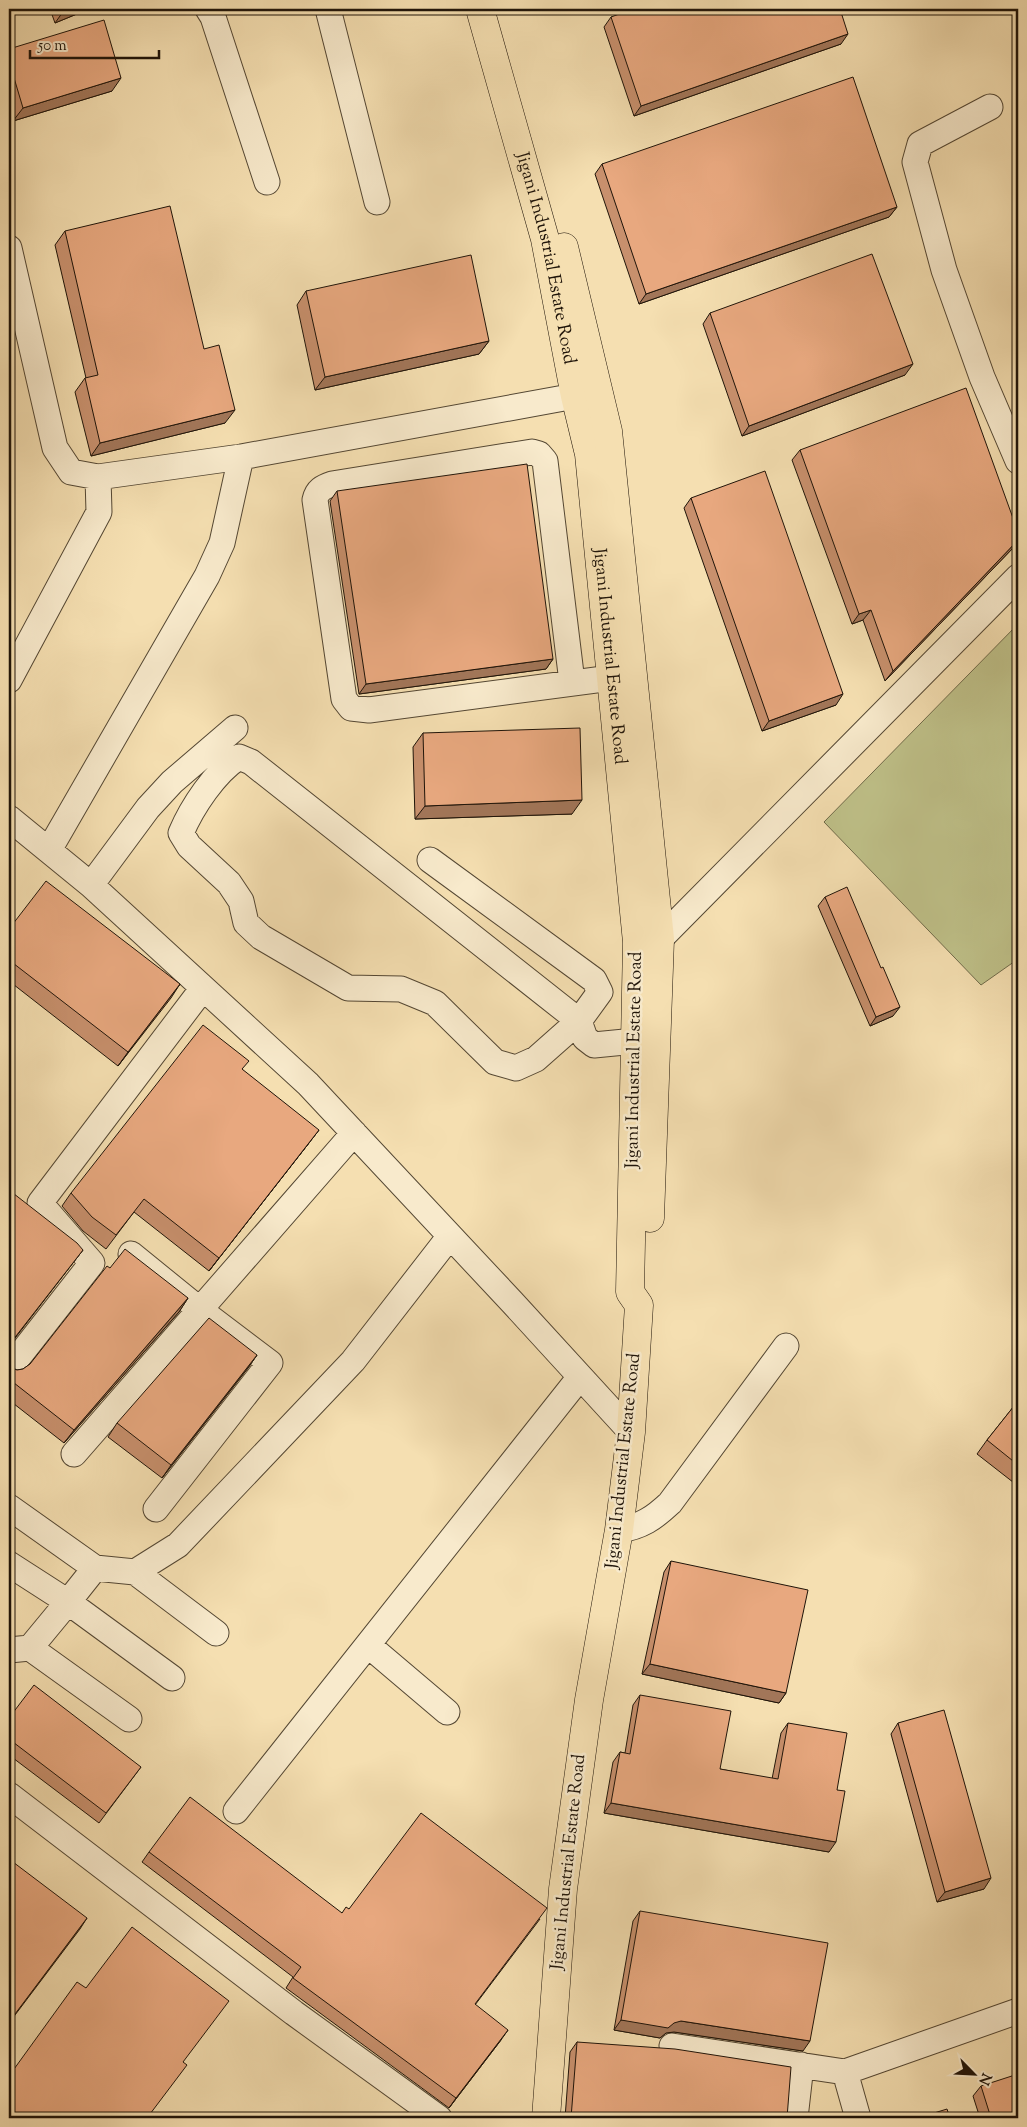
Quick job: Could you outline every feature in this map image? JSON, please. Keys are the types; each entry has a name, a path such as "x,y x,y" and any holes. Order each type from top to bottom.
{"main road":[{"name":"Jigani Industrial Estate Road","path":"480,9 545,239 588,454 611,678 649,941 634,1041 630,1292 640,1305"},
{"name":"Jigani Industrial Estate Road","path":"499,9 561,231 608,431 649,941 649,1258 646,1293 640,1305 631,1432 619,1530 588,1700 563,1889 546,2118"}],"street":[{"path":"208,9 213,17 267,182"},
{"path":"328,9 377,202"},
{"path":"990,107 920,144 915,162 944,270 982,377 1018,461"},
{"path":"9,248 55,448 71,472 98,477 241,457 575,396"},
{"path":"572,682 545,461 539,454 532,452 332,484 321,488 316,494 344,699 351,708 369,710 611,678"},
{"path":"49,850 207,576 222,543 241,457"},
{"path":"9,680 99,512 98,477"},
{"path":"649,941 1018,577"},
{"path":"91,885 148,808 172,782 234,728"},
{"path":"430,860 594,980 600,992 579,1021 536,1059 516,1068 495,1062 435,1003 401,989 348,988 261,937 246,923 241,901 229,883 189,846 181,833 189,814 227,765 239,757 251,762 579,1021 585,1038 594,1045 634,1041"},
{"path":"9,818 91,885 308,1084 631,1432"},
{"path":"9,1369 92,1263 40,1203 203,988"},
{"path":"74,1454 354,1133"},
{"path":"135,1572 178,1545 353,1361 450,1236"},
{"path":"132,1254 200,1310 269,1361 270,1364 156,1509"},
{"path":"619,1530 631,1528 652,1520 670,1504 786,1346"},
{"path":"236,1811 580,1377"},
{"path":"9,1507 95,1568 135,1572 216,1632"},
{"path":"9,1564 68,1602 172,1678"},
{"path":"95,1568 68,1602 20,1649 129,1719"},
{"path":"368,1645 447,1712"},
{"path":"9,1794 294,2013 439,2118"},
{"path":"672,2046 801,2066 853,2068 1018,2011"},
{"path":"795,2118 801,2066"},
{"path":"853,2068 858,2118"}],"green space":[{"path":"1018,624 1018,959 981,985 824,822"}],"building":[{"path":"633,9 840,9 848,34 641,106 611,17"},
{"path":"104,20 121,78 23,108 9,61 9,49"},
{"path":"853,77 897,207 646,294 602,164"},
{"path":"170,206 204,349 219,345 235,410 100,443 85,378 98,375 65,231"},
{"path":"872,254 913,364 749,426 710,313"},
{"path":"471,255 489,341 325,377 306,291"},
{"path":"966,388 1018,532 1018,540 893,671 871,610 859,614 800,450"},
{"path":"527,464 553,659 366,684 337,491"},
{"path":"765,471 843,694 769,721 691,498"},
{"path":"580,728 582,800 425,806 423,733"},
{"path":"46,881 180,984 128,1052 9,960 9,929"},
{"path":"847,887 881,968 883,967 900,1007 876,1017 825,897"},
{"path":"203,1025 249,1061 242,1069 319,1130 219,1258 144,1199 116,1235 92,1217 71,1193"},
{"path":"9,1190 77,1243 83,1250 9,1345"},
{"path":"125,1249 188,1298 74,1430 9,1379 9,1365 17,1370 23,1369 30,1364 107,1266 110,1268"},
{"path":"209,1318 257,1355 171,1465 117,1423"},
{"path":"1018,1401 1018,1465 987,1440"},
{"path":"671,1561 808,1590 786,1693 650,1664"},
{"path":"34,1685 141,1767 106,1813 9,1739 9,1718"},
{"path":"640,1695 731,1711 720,1769 778,1779 788,1723 847,1733 837,1790 845,1791 836,1842 611,1803 620,1752 630,1754"},
{"path":"944,1710 991,1878 945,1892 898,1723"},
{"path":"190,1797 342,1913 346,1907 349,1909 421,1813 547,1908 475,2004 508,2030 456,2098 293,1978 301,1967 149,1852"},
{"path":"9,1859 87,1918 9,2022"},
{"path":"640,1911 828,1943 810,2041 681,2021 674,2023 668,2028 621,2020"},
{"path":"132,1927 229,2001 183,2062 187,2065 147,2118 9,2118 9,2076 77,1982 86,1988"},
{"path":"577,2042 675,2049 791,2067 787,2118 571,2118"},
{"path":"1018,2074 1018,2118 991,2118 981,2086"},
{"path":"947,2109 950,2118 918,2118"}]}
